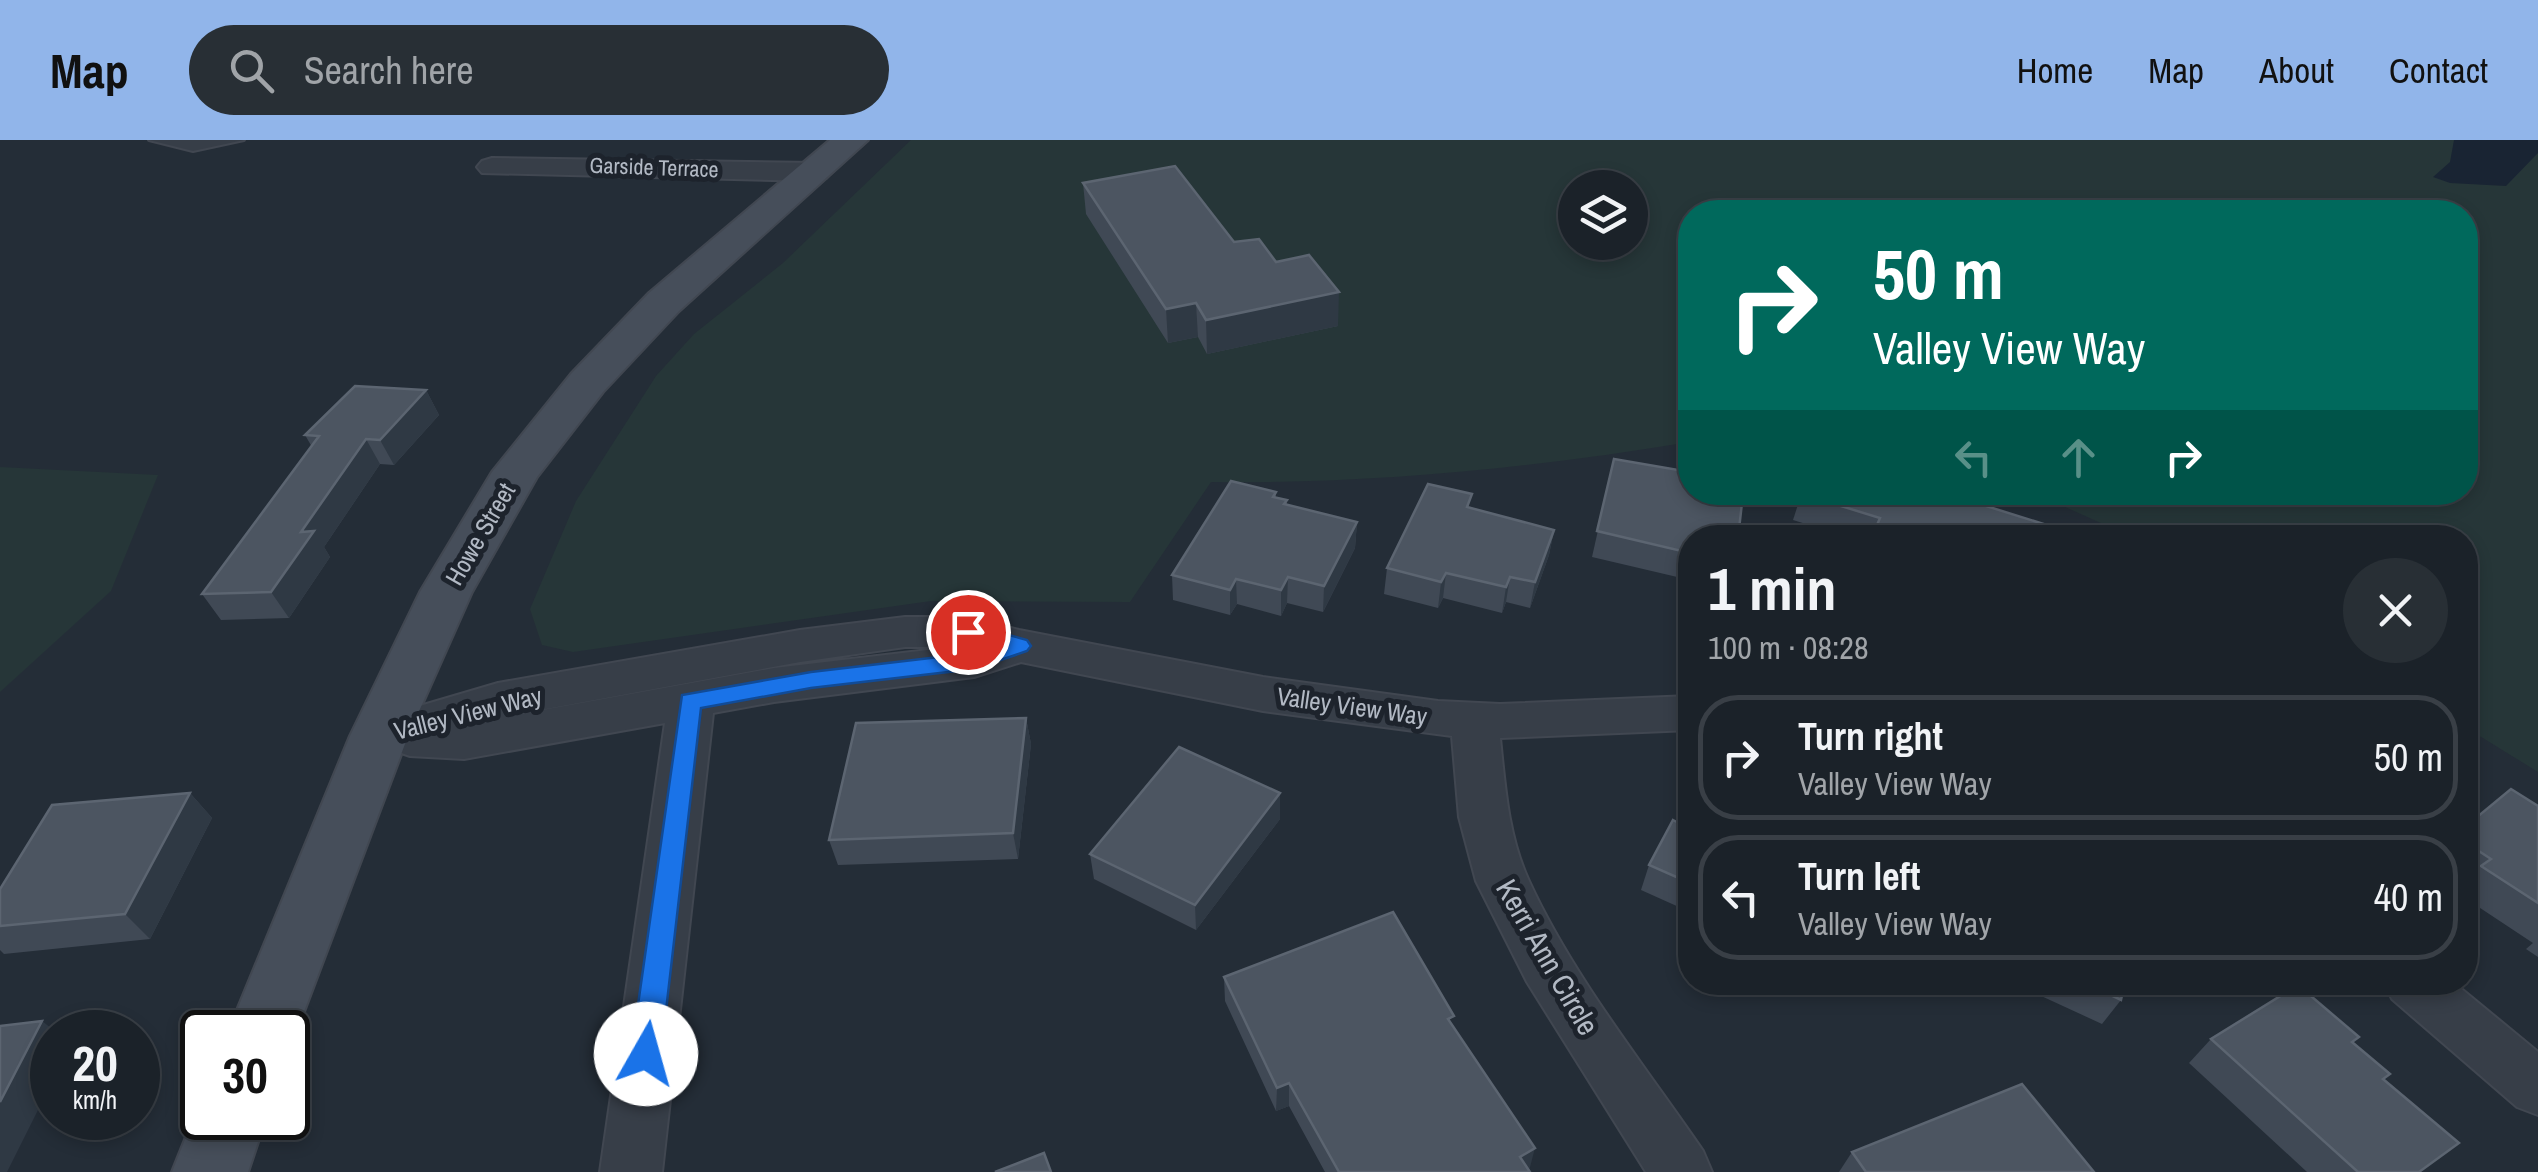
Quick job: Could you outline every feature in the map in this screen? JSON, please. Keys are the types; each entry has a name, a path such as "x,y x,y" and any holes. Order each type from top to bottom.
{"main road":[{"name":"Howe Street","path":"271,1010 379,736 482,527 516,472 554,422 664,302 834,156"},
{"path":"210,1172 222,1140"}],"street":[{"name":"Garside Terrace","path":"492,166 834,156"},
{"name":"Valley View Way","path":"379,736 464,741 506,736 669,693 974,661 1019,646 1263,694 1387,712 1474,720 1678,713"},
{"path":"631,1172 669,693"},
{"name":"Kerri Ann Circle","path":"1474,720 1484,817 1502,881 1546,965 1681,1172"},
{"path":"2427,995 2538,1088"}],"lane":[{"path":"156,140 193,147 237,140"}],"shaded area":[{"path":"911,140 2538,140 2538,772 2478,735 2478,525 2105,525 2061,505 2478,505 2478,200 1678,200 1678,444 1451,472 1211,482 1130,602 931,601 573,652 542,645 530,609 576,501 656,376 694,334 783,263"},
{"path":"0,467 158,475 111,591 0,692"}],"water":[{"path":"2454,140 2538,140 2538,153 2506,186 2450,183 2433,177 2450,162"}],"building":[{"path":"1175,166 1234,242 1259,239 1276,262 1309,255 1339,292 1206,320 1196,303 1166,309 1083,183"},
{"path":"355,386 426,390 380,440 366,439 301,532 314,531 271,592 202,594 319,436 305,435"},
{"path":"1614,459 1678,470 1678,505 1742,505 1739,525 1678,525 1678,550 1597,531"},
{"path":"1231,481 1276,492 1273,497 1287,500 1284,504 1357,522 1324,586 1288,577 1281,590 1236,579 1230,590 1172,575"},
{"path":"1428,484 1472,494 1467,507 1554,530 1535,582 1510,577 1506,587 1446,573 1441,582 1387,568"},
{"path":"1838,505 1983,505 2047,525 1877,525 1880,518"},
{"path":"1026,718 1013,833 829,840 856,723"},
{"path":"1179,747 1280,793 1195,905 1090,854"},
{"path":"2511,789 2538,806 2538,903 2481,866 2491,859 2478,850 2478,816"},
{"path":"190,793 125,914 0,926 0,889 52,805"},
{"path":"1673,820 1678,823 1678,878 1649,865"},
{"path":"1393,912 1454,1016 1448,1019 1535,1148 1520,1157 1530,1172 1339,1172 1289,1083 1277,1088 1224,977"},
{"path":"2282,995 2310,995 2359,1037 2352,1042 2390,1074 2383,1079 2459,1143 2419,1172 2358,1172 2211,1039"},
{"path":"30,1022 30,1044 0,1102 0,1026"},
{"path":"2022,1084 2094,1172 1866,1172 1852,1152"},
{"path":"1044,1153 1051,1172 995,1172"}],"route":[{"path":"646,1054 690,701 774,685 974,661 1019,646 968,632"}]}
